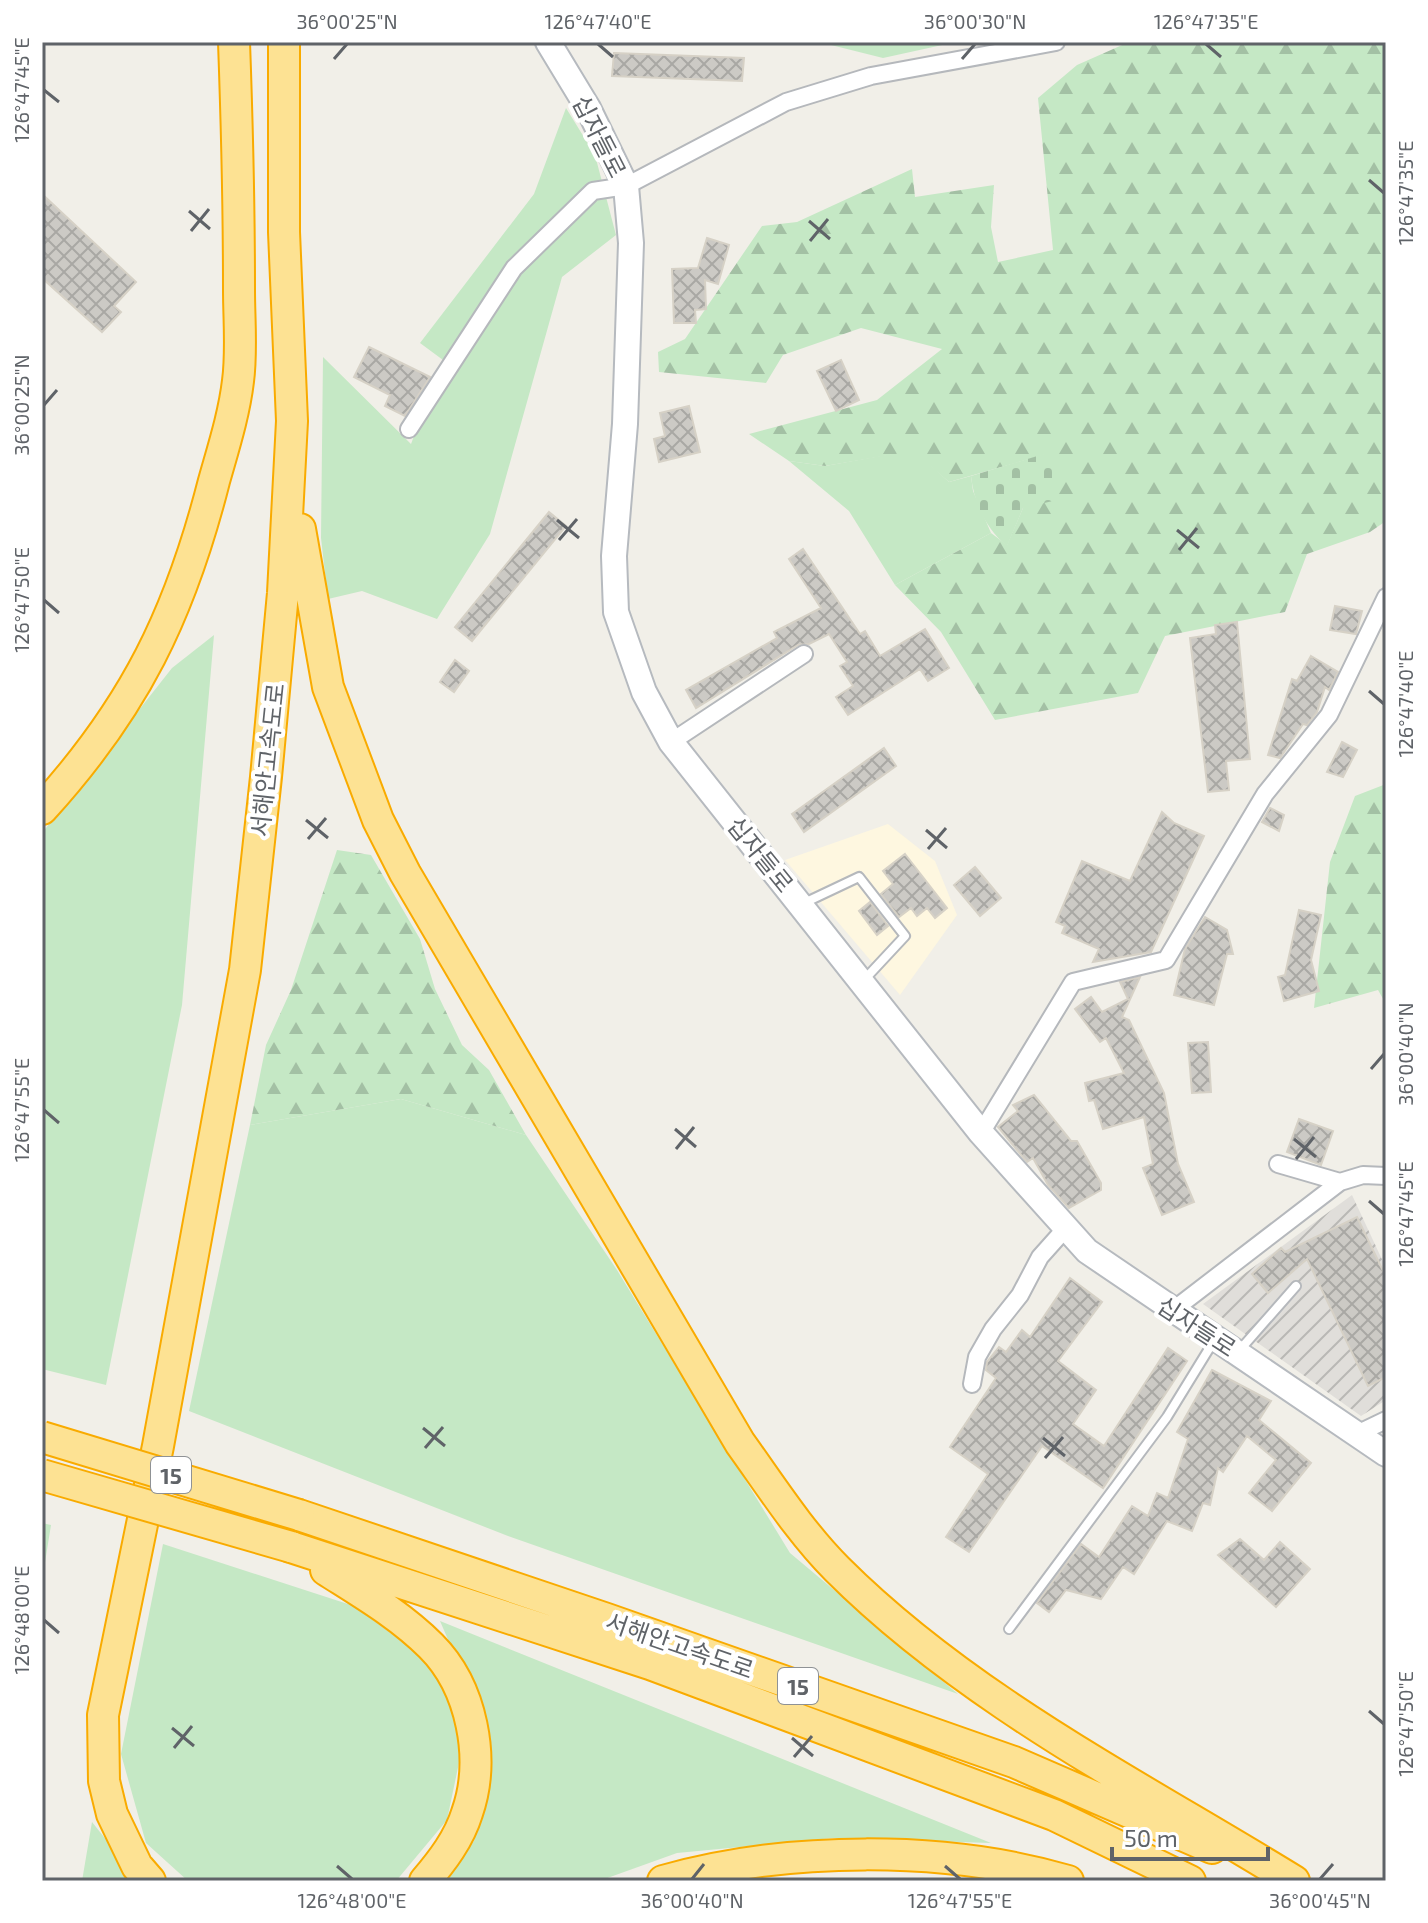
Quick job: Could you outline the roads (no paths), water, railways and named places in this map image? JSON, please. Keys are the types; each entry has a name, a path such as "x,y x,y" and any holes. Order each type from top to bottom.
{"highway":[{"path":"42,809 127,702 158,647 186,578 224,444 238,380 240,193 234,42"},
{"name":"서해안고속도로","path":"150,1881 130,1854 112,1814 104,1781 103,1715 158,1446 245,970 283,593 292,421 284,232 284,42"},
{"path":"292,421 299,526 328,687 378,820 405,873 740,1443 788,1511 834,1567 920,1645 1028,1718 1294,1881"},
{"name":"서해안고속도로","path":"42,1437 299,1515 622,1624 1014,1762 1287,1881"},
{"name":"서해안고속도로","path":"42,1475 291,1547 650,1664 1054,1815 1190,1881"},
{"path":"291,1547 417,1633 450,1669 462,1694 474,1742 474,1788 456,1838 425,1881"},
{"path":"663,1881 702,1870 767,1861 903,1856 990,1864 1068,1881"}],"main road":[{"name":"십자들로","path":"548,42 588,108 626,186 631,243 625,424 614,556 616,612 644,692 671,742 981,1133 1087,1251 1386,1454"}],"street":[{"path":"409,429 514,268 593,191 626,186 786,102 871,76 1056,42"},
{"path":"981,1133 1073,982 1166,960 1265,794 1329,715 1386,597"},
{"path":"671,742 804,654"},
{"path":"1278,1164 1340,1182"},
{"path":"1172,1311 1340,1182 1363,1175 1386,1176"},
{"path":"972,1384 977,1357 993,1329 1020,1295 1040,1257 1065,1229"},
{"path":"1359,1433 1386,1420"}],"lane":[{"path":"802,904 859,877 905,936 863,981"},
{"path":"1237,1352 1296,1286"},
{"path":"1009,1629 1167,1417 1215,1338"}]}
